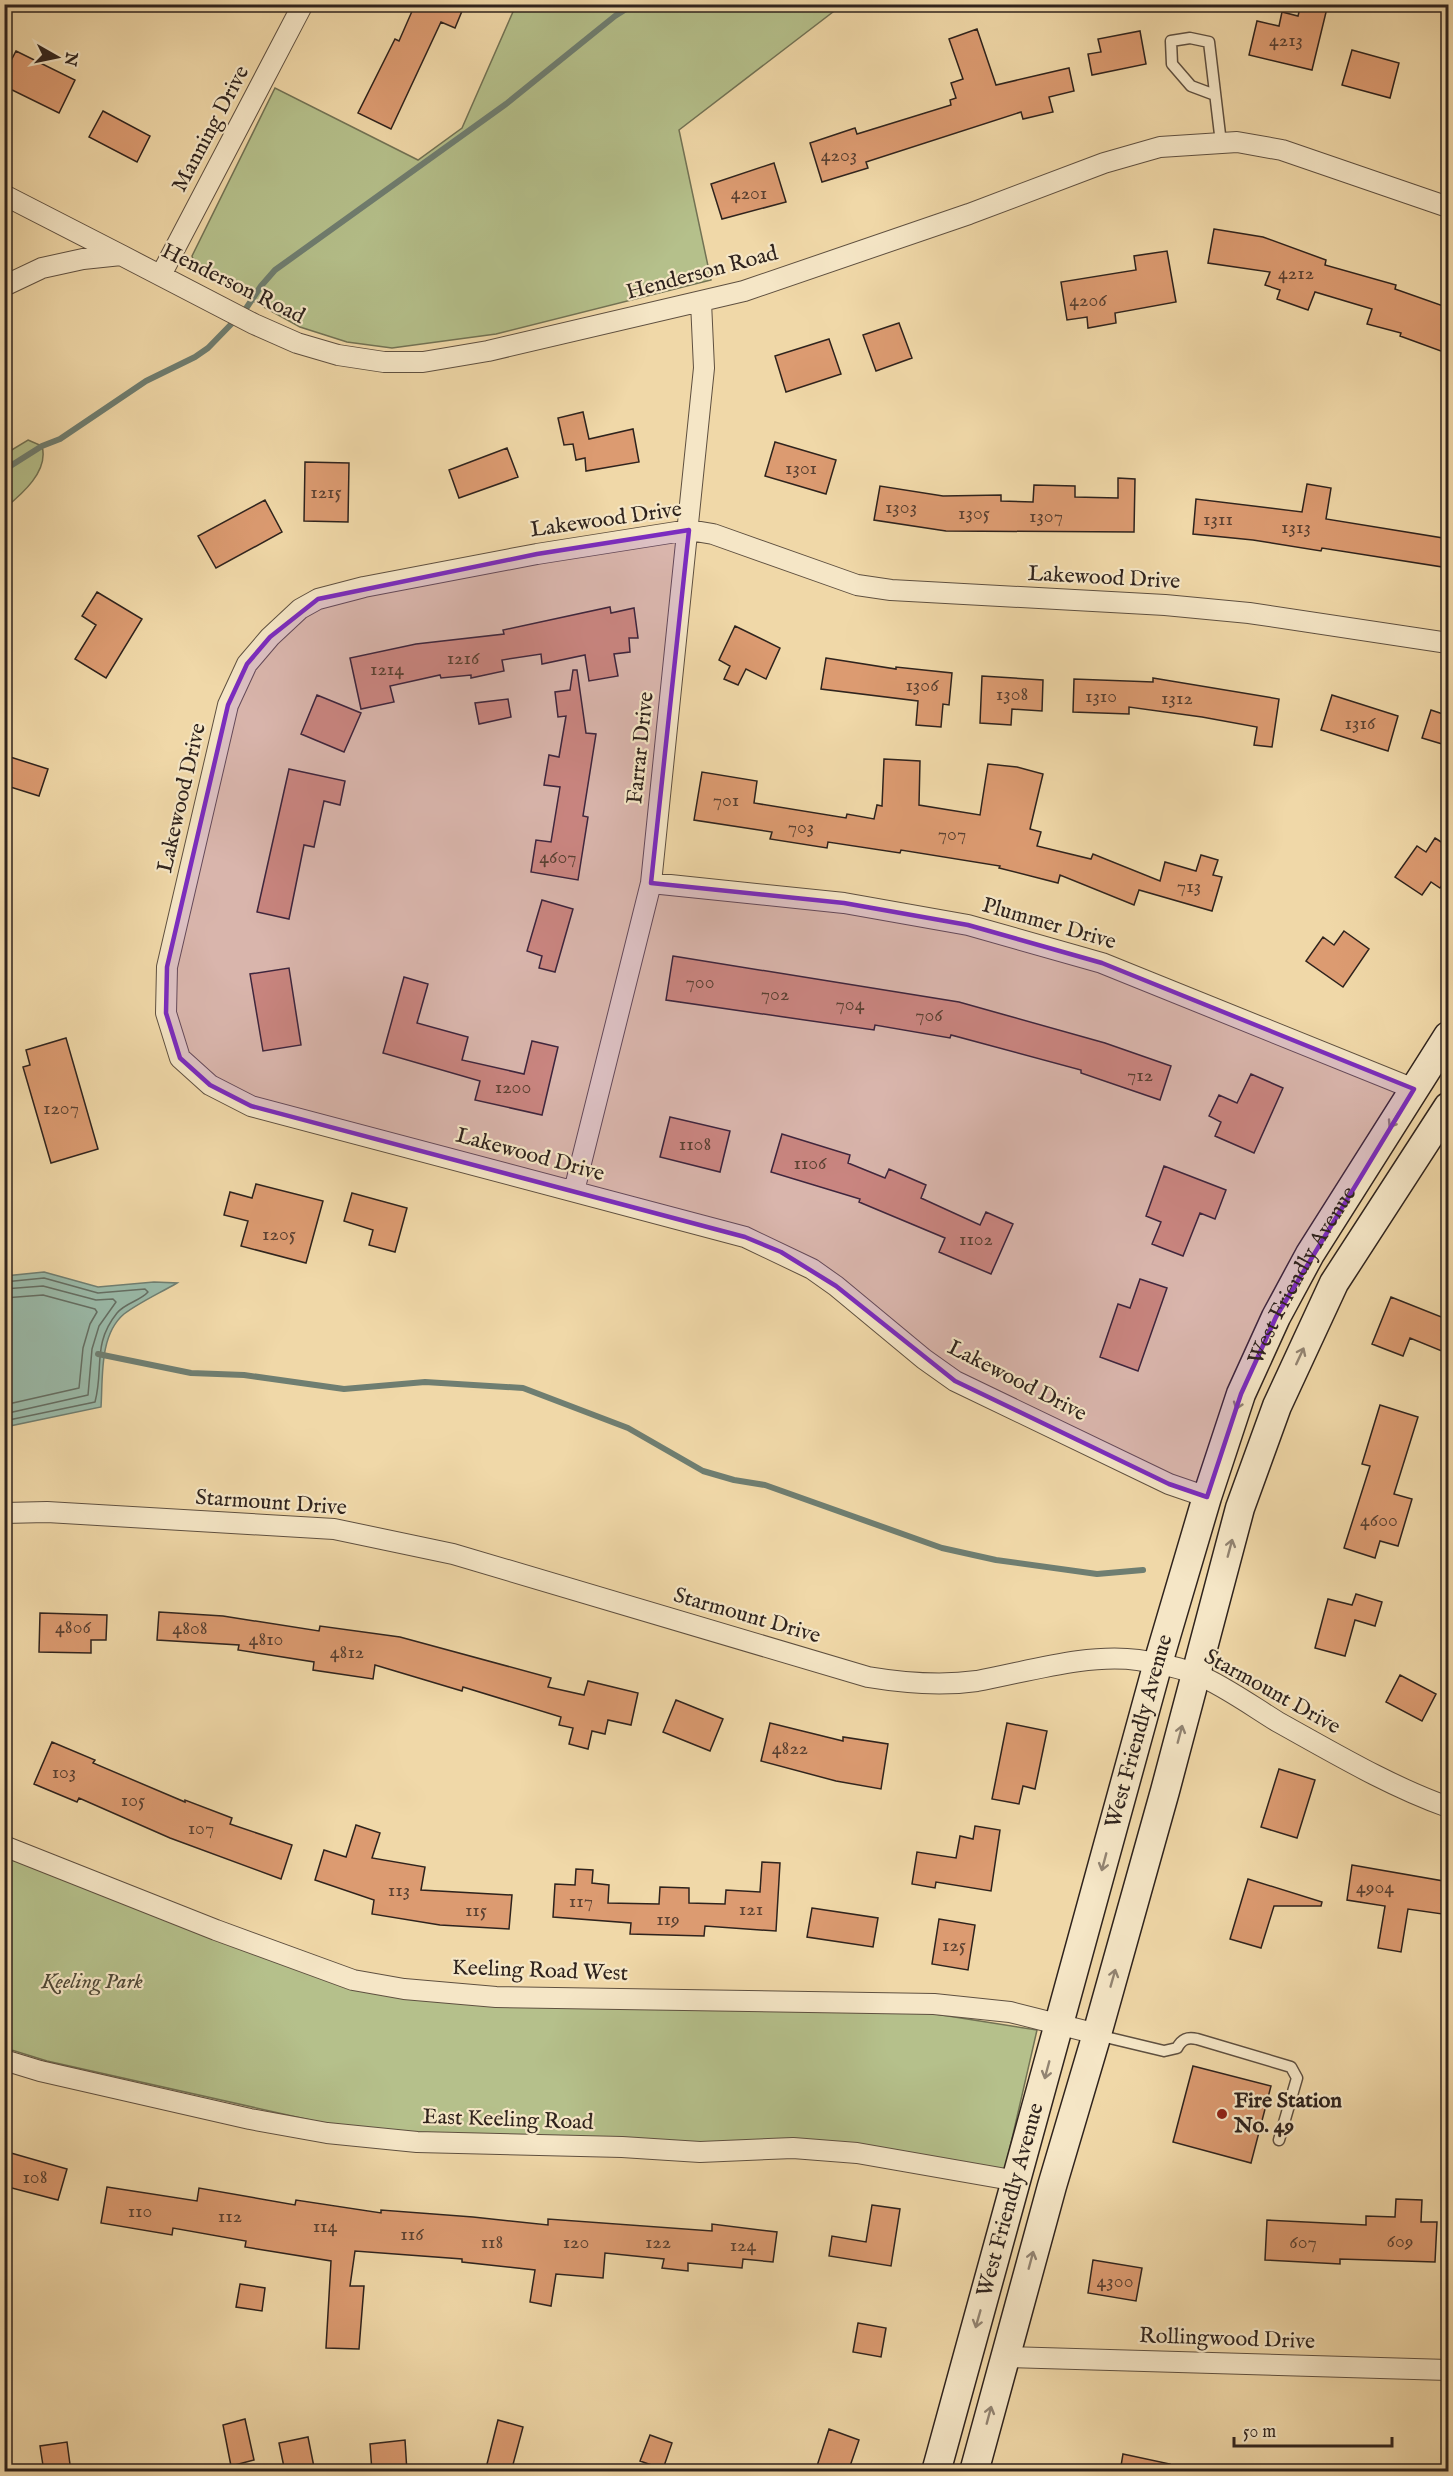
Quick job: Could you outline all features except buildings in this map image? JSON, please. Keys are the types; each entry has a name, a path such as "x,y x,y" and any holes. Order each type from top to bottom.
{"main road":[{"name":"West Friendly Avenue","path":"936,2472 1158,1663 1207,1497 1241,1394 1276,1317 1310,1254 1449,1036"},
{"name":"West Friendly Avenue","path":"974,2472 1097,2034 1240,1508 1277,1406 1334,1283 1449,1107"}],"street":[{"name":"Manning Drive","path":"161,275 303,4"},
{"name":"Henderson Road","path":"4,195 254,324 297,343 338,355 384,362 423,362 488,351 744,291 969,214 1104,163 1160,147 1237,142 1282,150 1449,207"},
{"path":"4,286 42,268 83,259 121,255"},
{"name":"Farrar Drive","path":"574,1191 651,883 704,368 701,302"},
{"name":"Lakewood Drive","path":"1207,1497 1169,1484 955,1381 812,1269 781,1252 745,1237 251,1106 210,1085 180,1058 166,1013 167,967 228,705 247,664 270,637 300,609 318,599 363,587 537,554 689,530 713,534 868,587 1165,605 1238,612 1449,643"},
{"name":"Plummer Drive","path":"651,883 844,903 968,925 1102,963 1414,1089"},
{"name":"Starmount Drive","path":"4,1513 47,1512 334,1529 453,1554 868,1677 906,1683 935,1684 974,1681 1100,1659 1136,1659 1158,1663 1196,1674 1349,1762 1420,1797 1449,1808"},
{"name":"Keeling Road West","path":"4,1846 216,1930 353,1980 404,1989 496,1997 934,2004 1010,2012 1097,2034"},
{"name":"East Keeling Road","path":"4,2060 40,2071 238,2116 327,2133 417,2142 622,2147 700,2152 793,2148 857,2153 1017,2181"},
{"name":"Rollingwood Drive","path":"1005,2357 1449,2370"}],"lane":[{"path":"1215,95 1191,86 1172,64 1171,41 1190,38 1209,42 1221,143"},
{"path":"1097,2034 1164,2051 1177,2048 1180,2041 1190,2038 1291,2067 1297,2078 1279,2140"}],"highlighted area":[{"path":"689,530 651,883 844,903 968,925 1102,963 1414,1089 1276,1317 1241,1394 1207,1497 1169,1484 955,1381 836,1286 781,1252 745,1237 251,1106 210,1085 180,1058 166,1013 167,967 228,705 247,664 270,637 318,599 537,554"}],"green space":[{"path":"516,5 842,5 679,130 711,280 496,334 392,348 347,342 300,327 197,270 192,256 275,88 418,160 462,128"},
{"path":"28,440 42,446 42,464 32,481 5,508 5,454"},
{"name":"Keeling Park","path":"4,1853 359,1990 929,2013 1037,2030 1005,2169 808,2142 696,2144 414,2132 328,2124 47,2061 5,2048"}],"water":[{"path":"44,1272 98,1287 154,1282 177,1283 130,1310 116,1323 106,1345 101,1407 5,1427 5,1276"}],"waterway":[{"path":"4,470 42,446 60,439 146,381 195,357 208,348 245,310 275,270 506,104 615,16 634,4"},
{"path":"98,1354 191,1373 244,1375 344,1389 425,1382 523,1388 628,1428 703,1471 734,1480 765,1485 942,1548 996,1560 1097,1574 1143,1570"}],"place":[{"name":"Fire Station No. 49","path":"1222,2114"}]}
